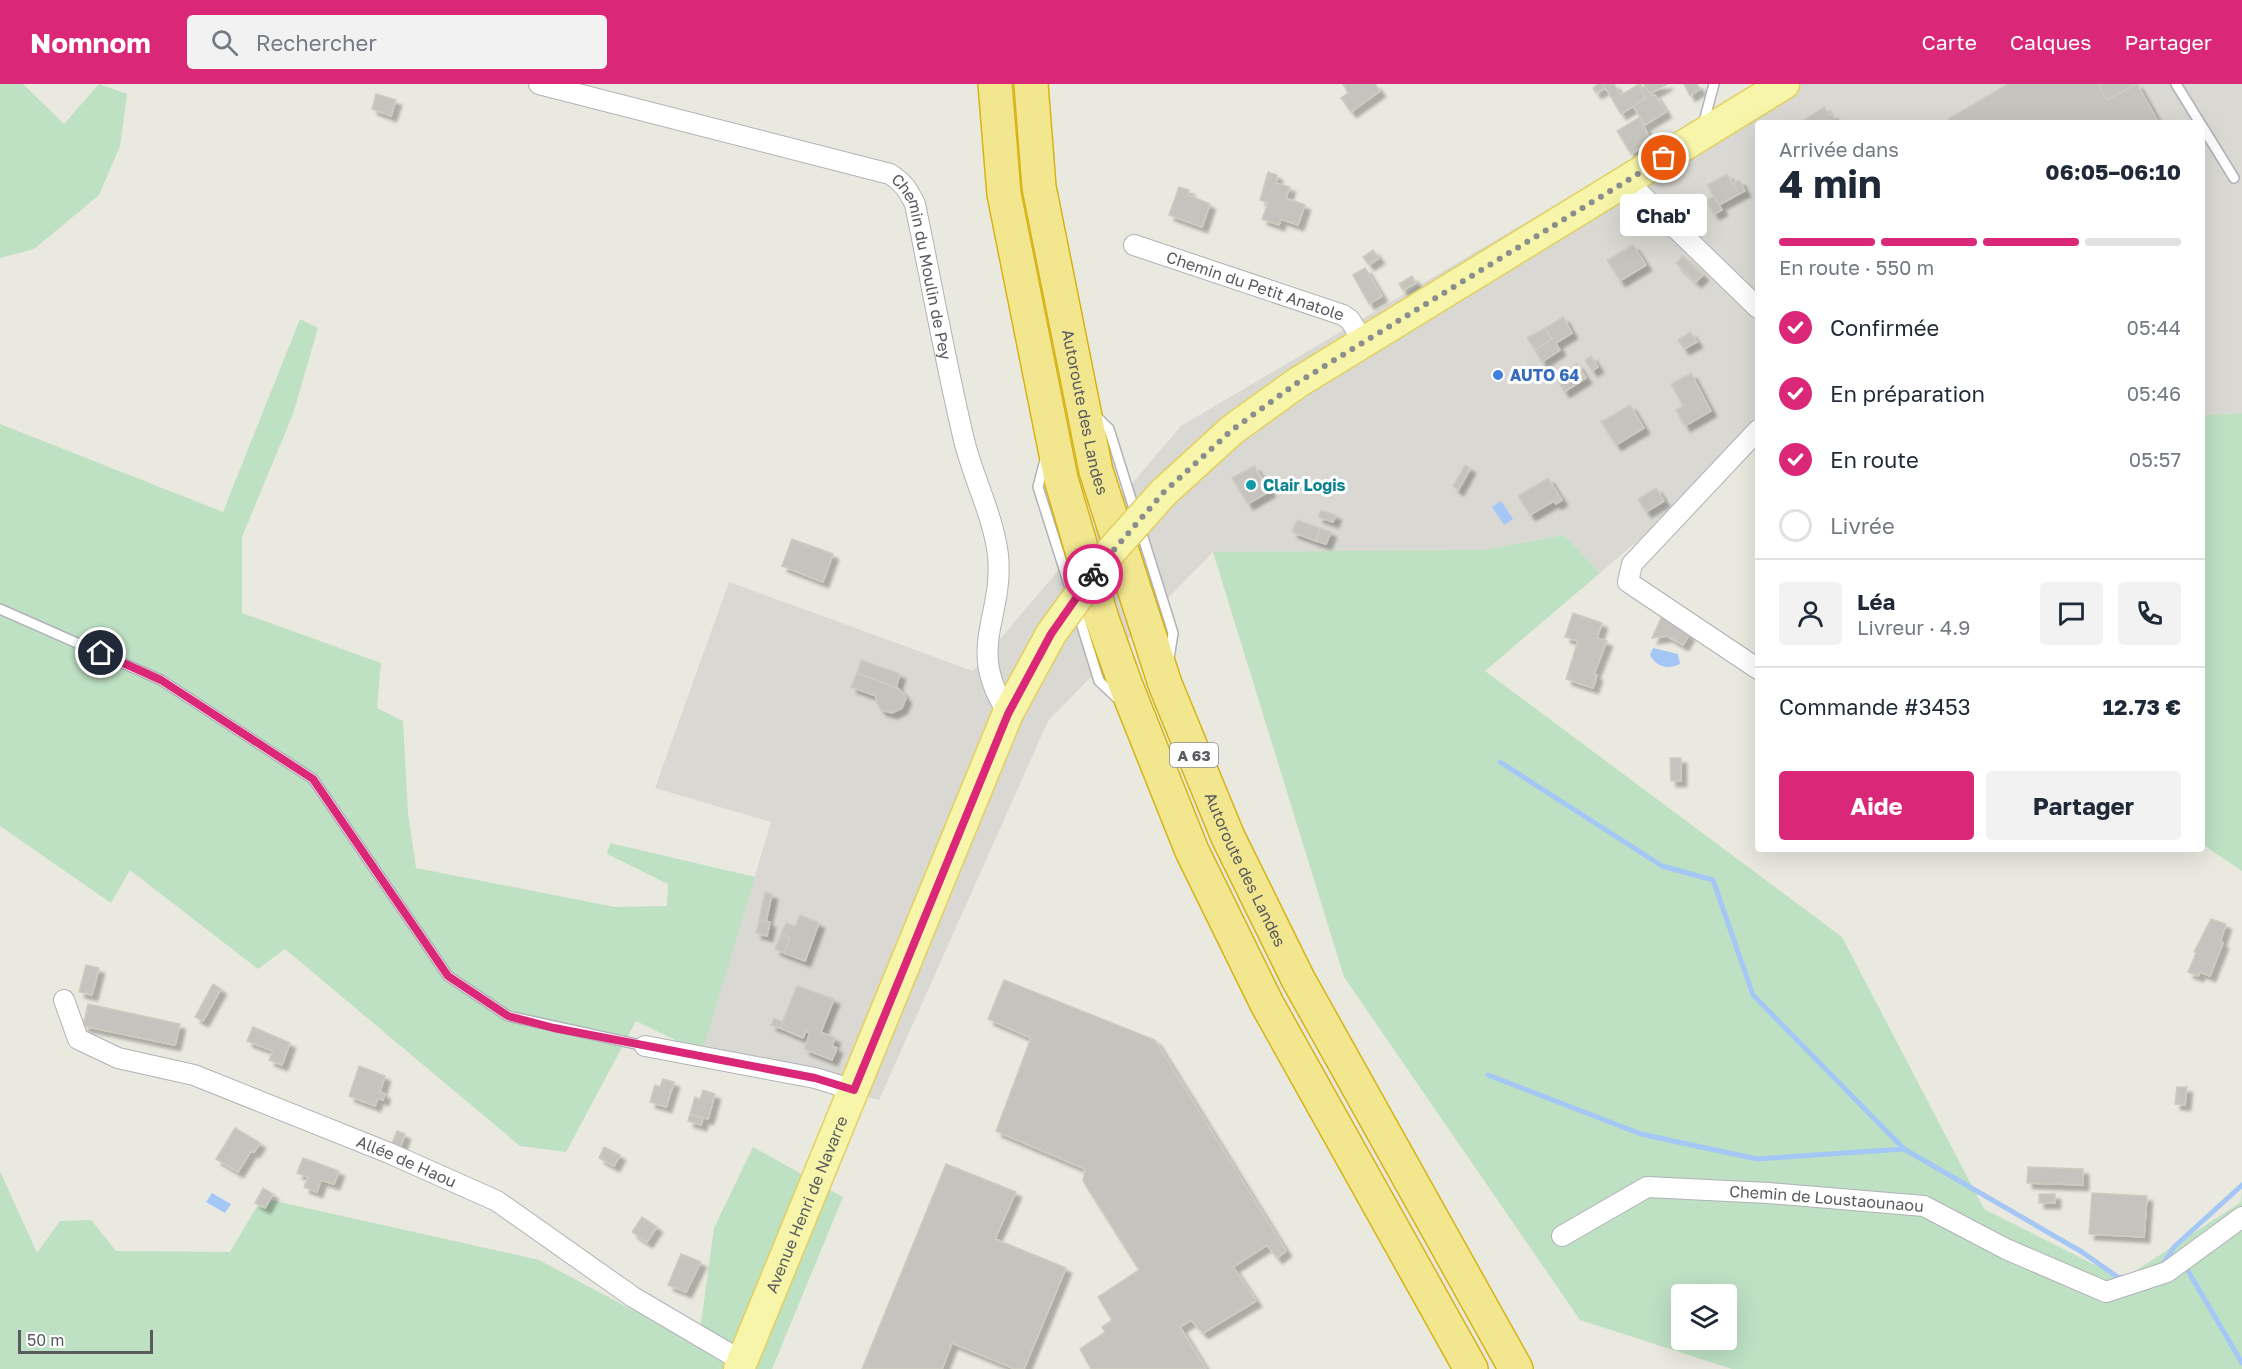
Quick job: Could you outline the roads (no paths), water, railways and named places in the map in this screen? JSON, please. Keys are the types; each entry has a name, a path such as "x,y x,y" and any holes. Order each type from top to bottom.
{"highway":[{"name":"A 63","path":"995,84 1004,194 1060,479 1102,619 1138,718 1192,851 1267,1004 1471,1369"},
{"name":"Autoroute des Landes","path":"1031,84 1039,187 1096,471 1165,684 1228,837 1292,969 1516,1369"}],"main road":[{"name":"Avenue Henri de Navarre","path":"740,1365 1008,714 1051,634 1112,550 1163,493 1232,430 1297,383 1784,84"}],"street":[{"name":"Chemin du Moulin de Pey","path":"539,84 890,174 901,181 909,191 915,204 964,439 998,555 997,585 987,664 998,698 1008,714"},
{"path":"1627,181 1755,305"},
{"name":"Chemin du Petit Anatole","path":"1134,245 1343,315 1350,320 1363,341"},
{"path":"1755,433 1632,564 1628,573 1628,582 1755,667"},
{"name":"Allée de Haou","path":"64,1000 78,1039 118,1058 194,1075 389,1154 497,1201 633,1297 740,1365"},
{"path":"645,1046 815,1078 854,1090"},
{"name":"Chemin de Loustaounaou","path":"1562,1236 1647,1187 1768,1193 1924,1206 2006,1249 2106,1292 2168,1272 2242,1217"}],"lane":[{"path":"1701,135 1714,84"},
{"path":"2176,84 2198,120"},
{"path":"2205,131 2234,178"},
{"path":"0,609 161,680 313,779 448,976 508,1016 645,1046"}],"water":[{"path":"1501,501 1513,519 1504,525 1492,507"},
{"path":"1653,648 1678,654 1680,664 1671,667 1659,665 1650,655"},
{"path":"212,1193 231,1204 225,1213 206,1202"}],"waterway":[{"path":"1500,762 1662,866 1713,880 1753,995 1904,1149"},
{"path":"1488,1075 1641,1134 1757,1159 1904,1149 2082,1252 2119,1278 2123,1277"},
{"path":"2161,1267 2174,1247 2242,1185"},
{"path":"2188,1271 2242,1363"}],"place":[{"name":"Chab'","path":"1664,158"},
{"name":"AUTO 64","path":"1498,375"},
{"name":"Clair Logis","path":"1251,485"}]}
